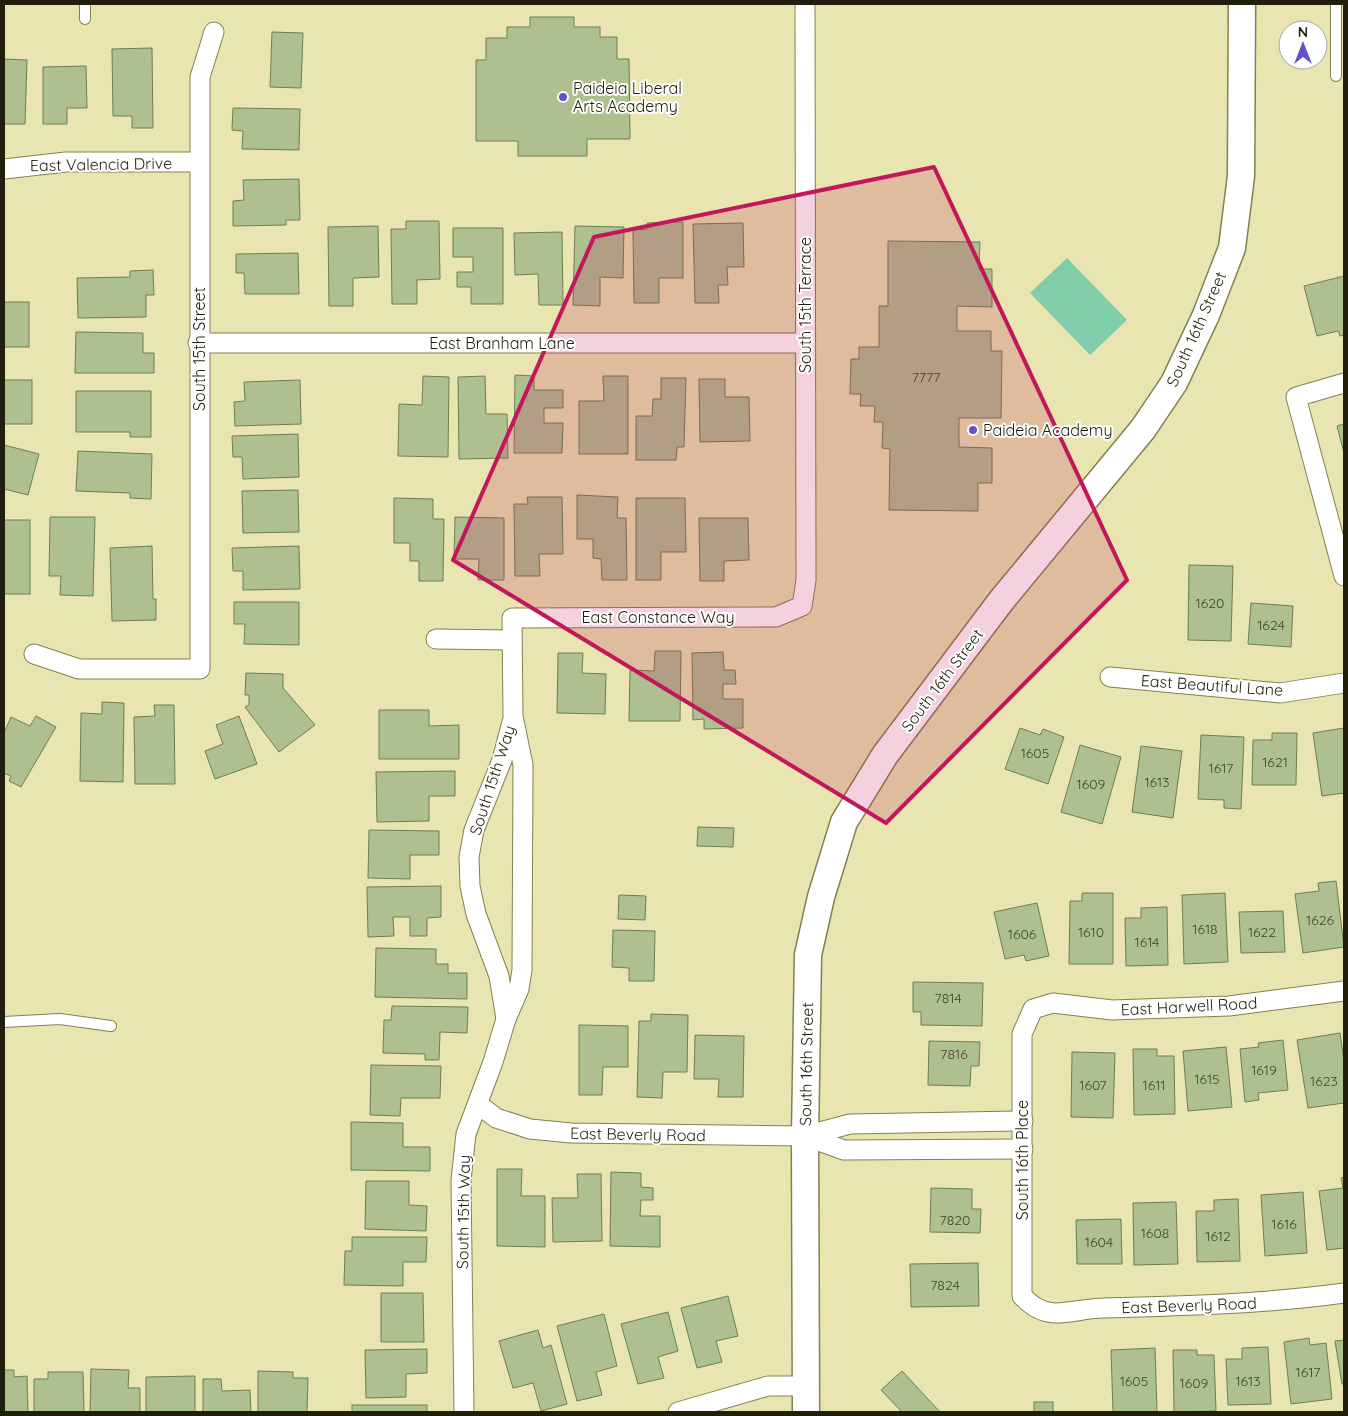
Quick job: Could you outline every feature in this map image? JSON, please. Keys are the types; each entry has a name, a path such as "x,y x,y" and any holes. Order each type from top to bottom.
{"main road":[{"name":"South 16th Street","path":"806,1412 805,1136 808,955 820,897 844,822 885,755 1001,601 1143,428 1174,383 1206,315 1232,248 1241,176 1242,4"}],"street":[{"name":"South 15th Terrace","path":"802,606 806,580 805,4"},
{"name":"South 15th Street","path":"34,654 79,669 200,669 198,343 200,76 214,32"},
{"name":"East Valencia Drive","path":"4,169 66,162 199,162"},
{"name":"East Branham Lane","path":"198,343 805,343"},
{"path":"1344,383 1296,398 1344,576"},
{"name":"East Constance Way","path":"512,618 776,617 802,606"},
{"name":"South 15th Way","path":"464,1412 461,1180 466,1134 506,1019 519,989 522,970 523,765 514,716 512,618"},
{"path":"436,639 512,640"},
{"name":"East Beautiful Lane","path":"1110,677 1280,692 1344,683"},
{"name":"South 15th Way","path":"506,1019 499,976 476,914 470,886 469,857 474,830 502,760 514,716"},
{"name":"East Harwell Road","path":"1033,1009 1053,1004 1112,1010 1229,1006 1344,991"},
{"name":"South 16th Place","path":"1033,1009 1022,1034 1022,1296 1035,1308"},
{"name":"East Beverly Road","path":"478,1104 496,1118 530,1129 571,1133 805,1136 850,1124 1023,1121"},
{"name":"East Beverly Road","path":"805,1136 844,1150 1022,1149"},
{"name":"East Beverly Road","path":"1035,1308 1055,1312 1092,1308 1206,1306 1289,1301 1344,1293"},
{"path":"678,1412 768,1386 806,1386"}],"lane":[{"path":"85,4 85,19"},
{"path":"1336,4 1336,76"},
{"path":"4,1022 60,1019 111,1026"}],"highlighted area":[{"path":"934,167 1127,580 886,823 453,560 594,237"}],"green space":[{"path":"1067,258 1127,320 1090,355 1030,293"}],"building":[{"path":"530,17 574,17 574,27 600,27 600,37 617,37 617,59 629,59 630,139 587,139 587,156 518,156 518,141 476,141 476,60 486,60 486,38 507,38 507,27 530,27"},
{"path":"272,32 303,33 301,88 270,87"},
{"path":"152,48 153,128 132,128 132,116 113,116 112,49"},
{"path":"4,59 27,60 25,124 4,124"},
{"path":"86,66 87,108 67,108 67,124 43,124 43,67"},
{"path":"233,108 300,109 299,150 242,149 243,131 232,130"},
{"path":"299,179 300,220 286,220 286,225 233,226 233,201 244,200 243,180"},
{"path":"406,221 439,221 440,279 417,280 417,304 392,304 391,229 406,229"},
{"path":"683,222 683,278 659,278 659,303 634,303 633,230 647,229 647,223"},
{"path":"743,223 744,267 727,267 728,285 718,285 719,303 695,303 693,224"},
{"path":"378,226 379,277 353,278 353,306 329,306 328,227"},
{"path":"575,226 624,227 623,278 600,277 600,306 573,305"},
{"path":"453,228 503,228 503,304 471,304 471,287 457,287 457,272 473,272 473,257 453,257"},
{"path":"562,232 563,305 539,305 538,274 515,275 514,233"},
{"path":"888,241 980,242 979,269 992,269 992,307 957,306 957,331 991,331 991,351 1002,351 1001,418 959,418 959,447 992,448 992,483 978,483 978,511 889,510 890,449 882,448 883,422 874,422 875,406 860,406 861,394 850,394 851,359 859,359 859,347 879,347 879,306 888,306"},
{"path":"298,253 299,294 245,294 244,273 236,273 236,254"},
{"path":"153,270 154,295 146,295 146,317 78,318 77,278 130,277 130,271"},
{"path":"1344,276 1344,335 1340,336 1338,331 1317,336 1304,286"},
{"path":"4,302 29,302 29,347 4,347"},
{"path":"76,332 143,333 143,353 154,353 154,373 75,373"},
{"path":"515,375 534,376 534,390 563,390 563,408 544,408 544,423 563,423 562,453 514,453"},
{"path":"423,376 449,377 448,457 398,456 399,404 422,405"},
{"path":"485,376 486,414 507,414 508,458 459,459 458,377"},
{"path":"603,376 628,376 628,454 579,454 579,401 604,401"},
{"path":"661,378 686,378 684,447 677,447 676,460 636,460 636,416 652,416 653,399 661,399"},
{"path":"699,379 725,379 725,397 749,397 750,441 700,442"},
{"path":"4,380 32,380 32,424 4,424"},
{"path":"300,380 301,424 235,426 234,402 245,401 244,382"},
{"path":"76,391 151,391 151,437 130,437 130,432 76,432"},
{"path":"1344,424 1344,453 1337,426"},
{"path":"298,434 299,477 243,479 242,457 233,457 232,436"},
{"path":"4,445 39,454 28,495 4,489"},
{"path":"78,451 152,454 151,499 130,498 130,493 76,491"},
{"path":"298,490 299,532 243,533 242,491"},
{"path":"577,495 618,497 617,518 626,518 627,580 602,580 601,559 593,558 593,539 577,539"},
{"path":"527,497 562,497 563,554 539,554 540,576 515,576 514,504 528,504"},
{"path":"394,498 433,499 433,519 444,519 443,581 419,581 419,561 410,561 410,543 394,543"},
{"path":"636,498 685,498 686,552 661,552 661,580 636,580"},
{"path":"50,517 95,517 93,596 60,595 61,576 49,576"},
{"path":"455,517 504,518 504,580 478,580 479,559 454,559"},
{"path":"699,518 748,518 749,560 724,561 724,581 700,581"},
{"path":"4,520 30,520 30,594 4,594"},
{"path":"152,546 153,599 156,599 156,620 112,621 110,548"},
{"path":"299,546 300,589 243,590 243,571 233,571 232,548"},
{"path":"1189,565 1233,566 1231,641 1188,640"},
{"path":"234,602 299,602 299,645 244,644 245,624 234,624"},
{"path":"1251,603 1293,606 1291,647 1248,644"},
{"path":"655,651 681,651 680,721 629,721 630,670 654,671"},
{"path":"723,652 724,670 735,670 736,684 723,684 723,699 743,699 743,728 704,729 704,719 693,720 692,653"},
{"path":"558,653 583,653 582,673 606,674 605,714 557,713"},
{"path":"246,673 283,674 283,688 315,725 279,752 245,707 249,705 249,695 245,695"},
{"path":"102,702 124,703 123,782 80,781 81,713 102,714"},
{"path":"154,705 174,705 175,784 135,784 134,717 155,716"},
{"path":"379,710 429,710 429,726 459,725 459,759 379,759"},
{"path":"36,716 56,727 21,787 9,781 11,776 4,773 4,733 11,717 30,726"},
{"path":"239,716 257,764 215,779 205,751 223,744 216,725"},
{"path":"1020,728 1040,735 1043,729 1064,737 1048,784 1005,769"},
{"path":"1344,728 1344,793 1322,796 1313,733"},
{"path":"1272,733 1297,733 1296,785 1252,785 1253,740 1272,740"},
{"path":"1201,735 1244,737 1241,809 1224,808 1224,800 1198,799"},
{"path":"1080,745 1121,757 1102,824 1061,812"},
{"path":"1141,746 1182,751 1173,818 1132,812"},
{"path":"455,771 455,796 429,796 429,821 377,822 376,772"},
{"path":"698,827 734,828 733,847 697,846"},
{"path":"369,830 439,831 439,855 410,855 410,879 368,878"},
{"path":"1336,881 1344,947 1303,953 1295,894 1319,891 1318,883"},
{"path":"441,886 441,917 427,918 427,936 410,936 410,917 393,917 394,936 368,937 367,887"},
{"path":"1082,893 1113,893 1113,964 1069,964 1070,901 1082,901"},
{"path":"1225,893 1228,962 1184,964 1182,895"},
{"path":"619,895 646,896 645,920 618,919"},
{"path":"1037,903 1049,956 1026,961 1024,955 1005,959 994,912"},
{"path":"1167,907 1168,965 1126,966 1125,918 1141,918 1141,908"},
{"path":"1283,911 1285,952 1241,953 1239,912"},
{"path":"613,930 655,931 654,981 629,981 629,968 612,967"},
{"path":"376,948 436,949 436,964 448,964 448,973 467,973 467,999 375,997"},
{"path":"913,982 983,983 982,1026 921,1025 921,1012 913,1012"},
{"path":"392,1006 468,1007 467,1033 440,1032 439,1060 425,1060 425,1054 383,1053 384,1020 391,1020"},
{"path":"651,1014 688,1015 687,1072 663,1072 662,1098 637,1097 639,1021 651,1021"},
{"path":"579,1025 628,1026 628,1067 603,1067 602,1095 579,1095"},
{"path":"1340,1033 1344,1060 1344,1103 1308,1108 1297,1040"},
{"path":"695,1035 744,1036 743,1097 718,1097 719,1079 694,1079"},
{"path":"1283,1040 1288,1090 1258,1093 1259,1100 1245,1102 1240,1049 1259,1047 1258,1043"},
{"path":"929,1041 980,1042 979,1066 971,1066 970,1086 928,1085"},
{"path":"1226,1047 1232,1107 1188,1111 1183,1051"},
{"path":"1133,1049 1157,1049 1157,1056 1174,1056 1175,1114 1134,1115"},
{"path":"1072,1052 1115,1053 1113,1118 1071,1117"},
{"path":"371,1065 441,1066 440,1098 401,1098 400,1116 370,1115"},
{"path":"351,1122 403,1123 403,1147 430,1147 430,1171 351,1170"},
{"path":"497,1169 522,1169 521,1196 545,1196 545,1247 497,1246"},
{"path":"611,1172 641,1173 641,1187 653,1188 653,1200 641,1200 640,1216 660,1216 660,1247 610,1246"},
{"path":"577,1174 601,1174 602,1241 553,1242 552,1198 578,1198"},
{"path":"1344,1177 1344,1248 1327,1250 1319,1191 1343,1188 1341,1178"},
{"path":"366,1181 409,1181 409,1205 427,1206 426,1231 365,1229"},
{"path":"931,1188 972,1189 972,1209 981,1209 980,1233 930,1232"},
{"path":"1303,1192 1307,1253 1265,1256 1261,1195"},
{"path":"1238,1199 1240,1261 1197,1262 1196,1211 1214,1211 1214,1200"},
{"path":"1176,1202 1178,1264 1134,1265 1133,1203"},
{"path":"1121,1219 1122,1264 1077,1264 1076,1220"},
{"path":"352,1237 427,1237 426,1262 403,1262 403,1286 344,1285 345,1251 352,1251"},
{"path":"978,1263 979,1306 911,1307 910,1264"},
{"path":"381,1293 423,1293 424,1342 381,1342"},
{"path":"728,1296 738,1336 716,1341 722,1362 697,1368 681,1308"},
{"path":"668,1312 678,1351 658,1357 664,1378 638,1384 621,1324"},
{"path":"604,1314 617,1366 596,1372 602,1395 577,1401 557,1326"},
{"path":"538,1330 543,1348 551,1345 567,1404 541,1411 533,1383 513,1388 499,1341"},
{"path":"1309,1338 1310,1345 1326,1343 1332,1399 1291,1404 1284,1342"},
{"path":"1344,1340 1344,1384 1342,1384 1335,1341"},
{"path":"1268,1347 1271,1404 1228,1405 1226,1359 1242,1359 1242,1348"},
{"path":"1155,1348 1157,1412 1113,1412 1111,1350"},
{"path":"427,1349 427,1373 406,1374 406,1397 366,1398 365,1350"},
{"path":"1173,1350 1197,1350 1197,1355 1214,1355 1216,1411 1174,1412"},
{"path":"91,1369 129,1370 128,1388 140,1388 140,1412 90,1412"},
{"path":"4,1370 14,1370 14,1377 27,1376 28,1412 4,1412"},
{"path":"258,1371 293,1372 293,1378 308,1378 307,1412 258,1412"},
{"path":"902,1371 940,1412 902,1412 881,1390"},
{"path":"48,1372 83,1372 84,1412 34,1412 34,1379 48,1379"},
{"path":"195,1376 195,1412 146,1412 146,1377"},
{"path":"203,1379 221,1379 222,1391 250,1390 251,1412 203,1412"},
{"path":"1034,1402 1053,1402 1053,1412 1034,1412"},
{"path":"352,1405 427,1405 427,1412 352,1412"}],"place":[{"name":"Paideia Liberal Arts Academy","path":"563,97"},
{"name":"Paideia Academy","path":"973,430"}]}
